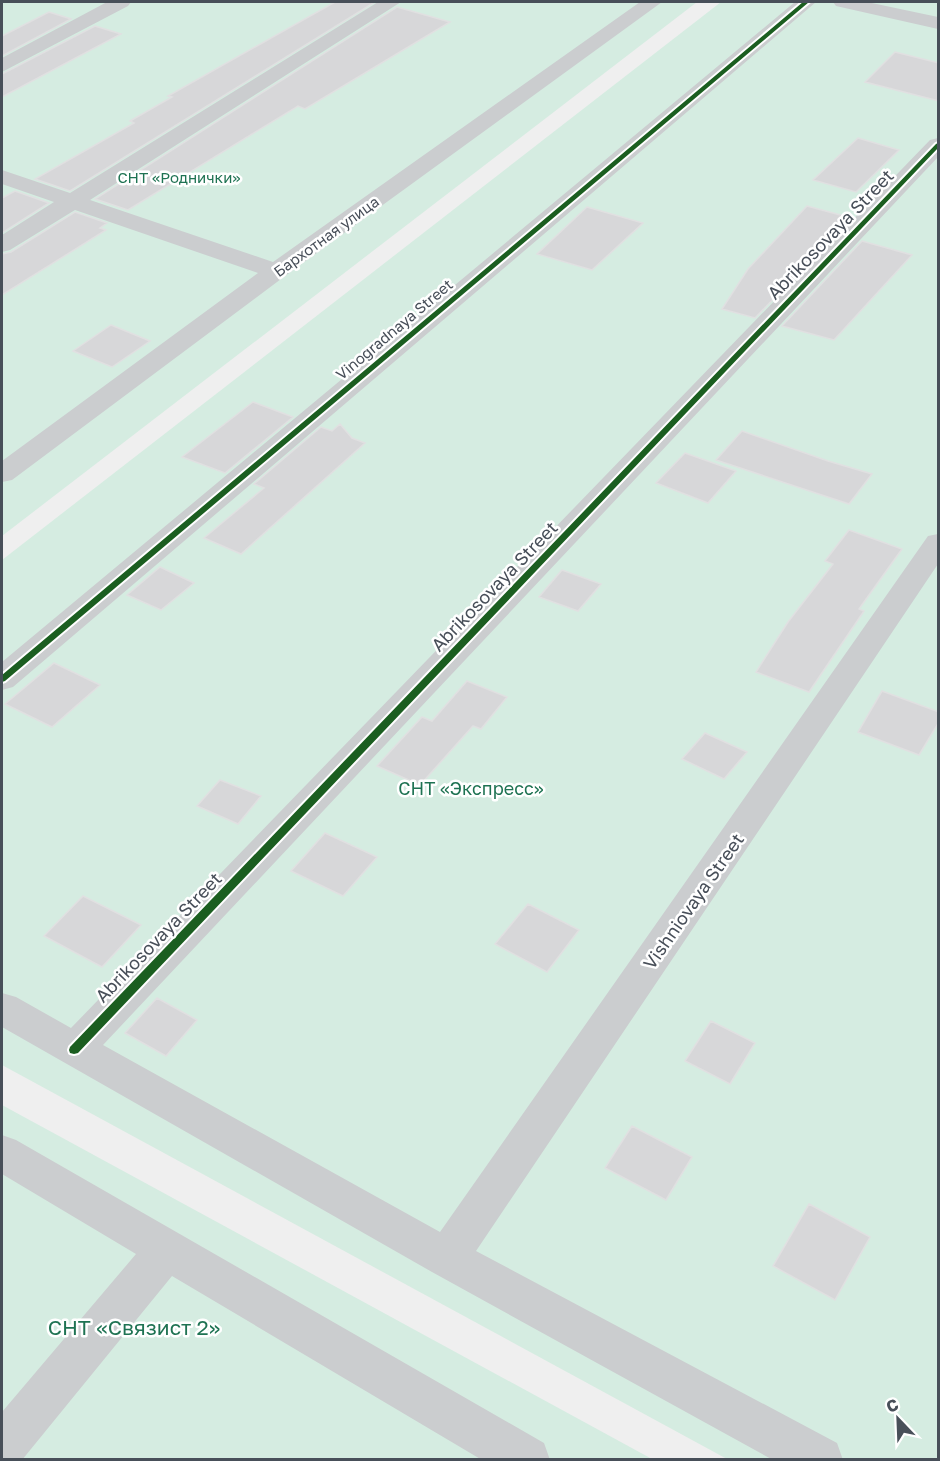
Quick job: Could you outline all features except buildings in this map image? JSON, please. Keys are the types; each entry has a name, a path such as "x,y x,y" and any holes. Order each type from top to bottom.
{"street":[{"path":"2,66 121,2"},
{"path":"2,245 391,2"},
{"name":"Бархотная улица","path":"2,474 276,271 652,2"},
{"name":"Vinogradnaya Street","path":"2,678 806,2"},
{"path":"843,2 939,23"},
{"name":"Abrikosovaya Street","path":"74,1050 939,145"},
{"path":"2,177 276,271"},
{"name":"Vishniovaya Street","path":"447,1258 939,543"},
{"path":"2,1008 447,1258 820,1460"},
{"path":"2,1153 527,1460"},
{"path":"2,1447 167,1250"}],"green space":[{"name":"СНТ «Роднички»","path":"2,2 697,2 2,536"},
{"name":"СНТ «Экспресс»","path":"721,2 938,2 938,1459 727,1459 2,1065 2,560"},
{"name":"СНТ «Связист 2»","path":"2,1105 652,1459 2,1459"}],"cycle path":[{"path":"2,679 806,2"},
{"path":"74,1050 938,145"}]}
